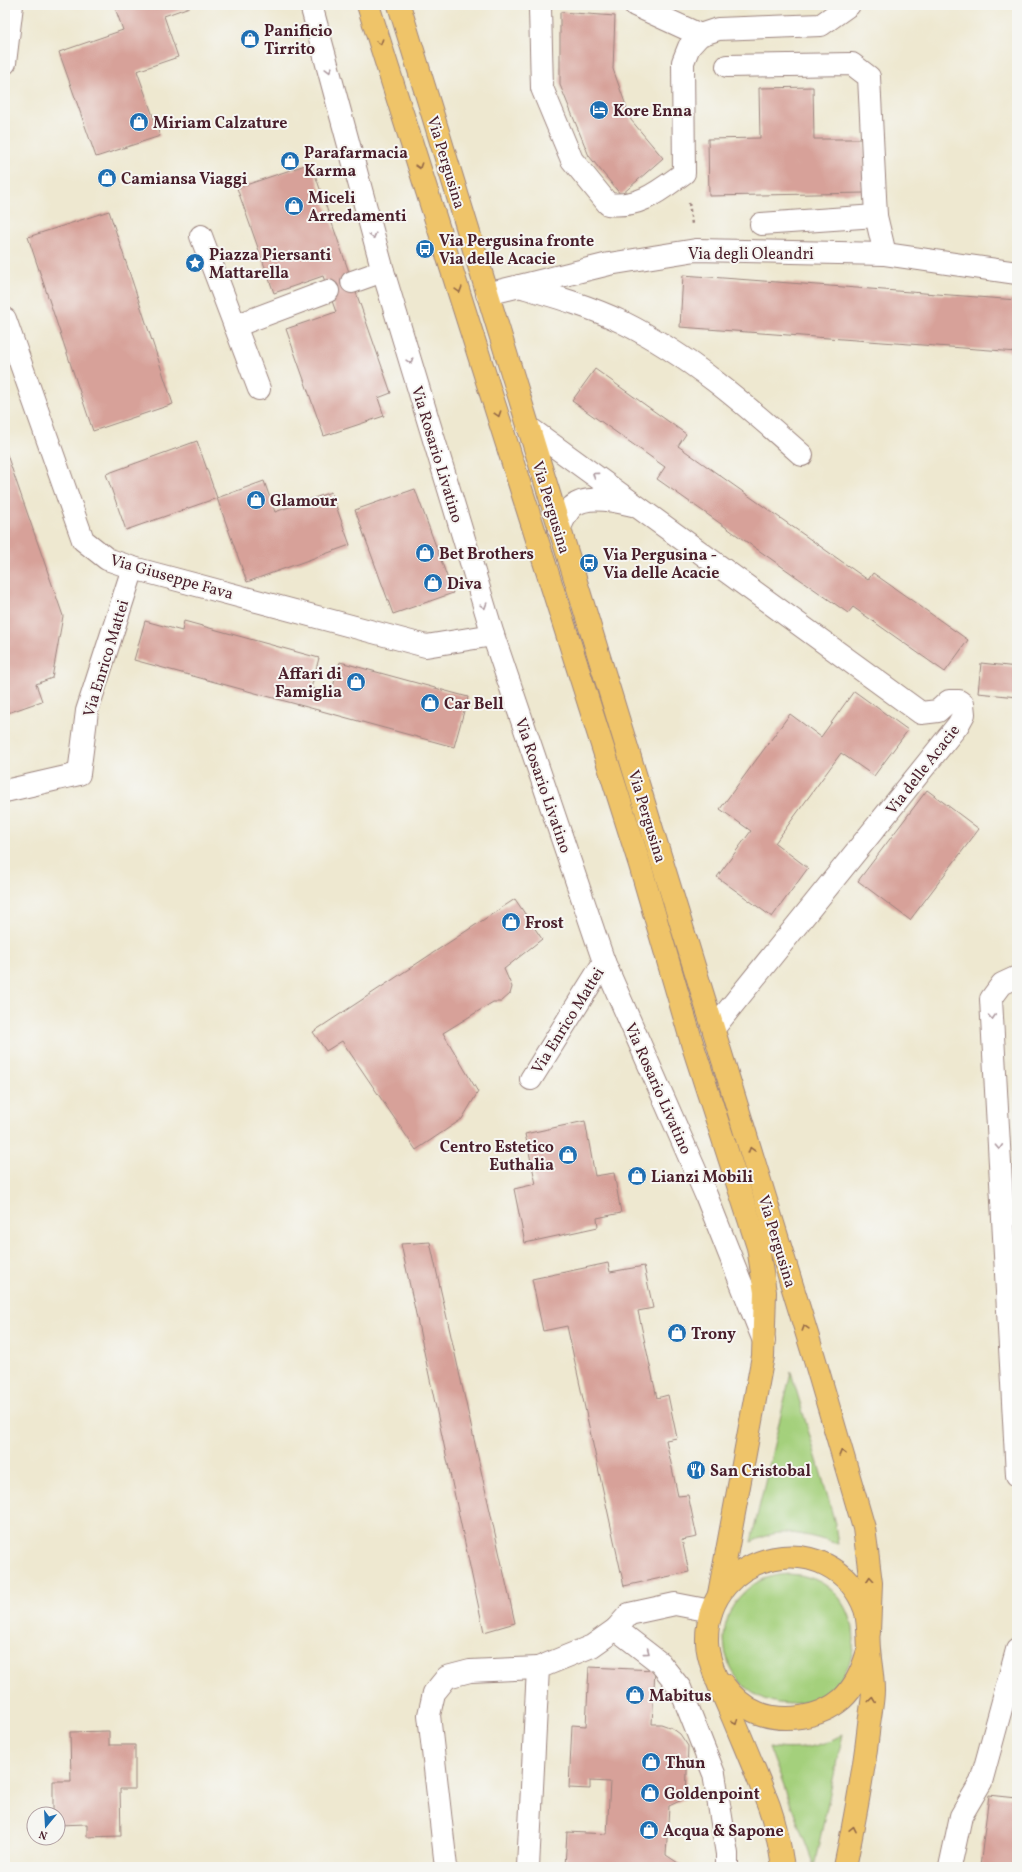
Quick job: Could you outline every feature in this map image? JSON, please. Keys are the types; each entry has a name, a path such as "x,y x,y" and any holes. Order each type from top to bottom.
{"main road":[{"name":"Via Pergusina","path":"368,5 636,850 692,1043 758,1247 764,1292 764,1341 706,1643 715,1673"},
{"name":"Via Pergusina","path":"399,5 714,1028 814,1357 864,1528 871,1583 869,1640"},
{"path":"715,1602 733,1577 753,1564 774,1557 797,1557 819,1562 839,1574 854,1590 865,1610 873,1690 865,1760 845,1867"},
{"path":"715,1673 732,1697 758,1713 787,1718 816,1714 842,1699 856,1682 860,1676 869,1640"},
{"path":"715,1673 769,1808 783,1867"}],"street":[{"path":"5,63 12,5"},
{"name":"Via Rosario Livatino","path":"312,5 383,271 493,635 604,962 706,1196 764,1341"},
{"path":"541,5 542,88 572,160 608,204 622,206 646,200 684,173 683,62 689,47 700,35 718,29 822,25 849,5"},
{"path":"635,5 700,35"},
{"path":"727,66 852,64 869,76 876,216 885,254"},
{"path":"761,224 876,216"},
{"path":"201,236 259,389"},
{"name":"Via degli Oleandri","path":"487,294 609,264 696,250 885,254 1017,273"},
{"path":"352,282 383,271"},
{"path":"519,286 582,305 622,322 678,354 743,403 802,455"},
{"path":"235,326 328,291"},
{"name":"Via Giuseppe Fava","path":"5,319 83,540 107,559 133,568 426,646 493,635"},
{"path":"528,427 638,506"},
{"path":"559,528 573,506 588,500 610,500 638,506"},
{"name":"Via delle Acacie","path":"638,506 921,713 938,711 949,701 959,701 963,704 964,714 958,725 714,1028"},
{"name":"Via Enrico Mattei","path":"5,791 79,774 87,711 133,568"},
{"name":"Via Enrico Mattei","path":"531,1079 604,962"},
{"path":"1017,977 1002,984 991,999 1017,1475"},
{"path":"446,1867 429,1715 434,1693 447,1677 470,1671 538,1668 592,1646 616,1629 629,1614 676,1604 715,1602"},
{"path":"616,1629 660,1663 680,1688 714,1774 727,1854 727,1867"},
{"path":"950,1867 961,1816 981,1782 1017,1650"},
{"path":"528,1867 538,1668"}],"path":[{"path":"684,173 696,250"}],"green space":[{"path":"791,1372 827,1494 835,1524 838,1544 810,1536 788,1533 774,1534 751,1542"},
{"path":"795,1574 814,1579 835,1593 849,1614 853,1626 853,1652 849,1664 835,1685 814,1699 802,1703 783,1704 764,1699 743,1685 729,1664 725,1652 724,1633 729,1614 743,1593 764,1579 776,1575"},
{"path":"843,1734 814,1866 769,1747 789,1749 808,1747 834,1739"}],"building":[{"path":"114,5 195,5 164,16 178,57 137,71 160,136 96,157 59,52 123,30"},
{"path":"560,12 615,16 613,69 631,120 663,158 621,195 589,156 560,85"},
{"path":"813,87 814,139 864,139 865,193 709,196 708,139 760,138 759,88"},
{"path":"311,163 391,393 378,398 384,416 324,436 286,329 336,312 323,276 274,293 237,188"},
{"path":"109,211 173,404 93,431 28,237"},
{"path":"683,275 1017,300 1017,352 680,327"},
{"path":"595,369 686,434 678,446 868,580 873,573 968,640 945,672 853,607 848,613 657,479 665,467 572,401"},
{"path":"197,441 217,498 126,530 106,474"},
{"path":"5,449 63,616 52,678 36,684 42,701 5,714"},
{"path":"264,481 275,512 331,492 350,545 247,582 217,498"},
{"path":"415,489 453,593 393,614 355,510"},
{"path":"145,621 182,631 184,621 319,658 311,688 331,694 340,662 468,697 454,747 134,660"},
{"path":"981,663 1017,667 1017,697 978,693"},
{"path":"854,691 908,730 874,776 841,753 775,843 808,868 772,917 717,877 751,831 720,809 790,714 821,737"},
{"path":"927,790 979,829 910,920 858,881"},
{"path":"515,899 542,939 504,969 512,987 510,994 501,1002 493,1002 443,1033 478,1092 462,1119 416,1150 342,1041 326,1051 313,1032"},
{"path":"585,1121 595,1176 614,1173 621,1213 597,1218 598,1227 525,1243 514,1189 536,1184 525,1134"},
{"path":"430,1242 515,1623 484,1632 401,1244"},
{"path":"608,1263 610,1272 644,1266 653,1308 638,1311 657,1398 668,1395 677,1438 666,1440 678,1496 688,1495 697,1537 682,1540 689,1572 624,1586 567,1326 543,1331 532,1279"},
{"path":"589,1667 655,1670 652,1724 661,1724 672,1728 680,1734 688,1746 686,1798 669,1806 666,1855 684,1867 565,1867 567,1832 607,1834 610,1782 590,1781 590,1789 569,1788 572,1725 586,1726"},
{"path":"109,1731 109,1745 135,1745 135,1789 120,1789 121,1836 87,1837 87,1824 66,1825 66,1806 53,1806 53,1781 71,1781 70,1732"},
{"path":"989,1795 1017,1798 1017,1867 980,1867"}],"place":[{"name":"Panificio Tirrito","path":"250,39"},
{"name":"Kore Enna","path":"599,110"},
{"name":"Miriam Calzature","path":"139,122"},
{"name":"Parafarmacia Karma","path":"290,161"},
{"name":"Camiansa Viaggi","path":"107,178"},
{"name":"Miceli Arredamenti","path":"294,206"},
{"name":"Via Pergusina fronte Via delle Acacie","path":"425,249"},
{"name":"Piazza Piersanti Mattarella","path":"195,263"},
{"name":"Glamour","path":"256,500"},
{"name":"Bet Brothers","path":"425,553"},
{"name":"Via Pergusina - Via delle Acacie","path":"589,563"},
{"name":"Diva","path":"433,583"},
{"name":"Affari di Famiglia","path":"356,682"},
{"name":"Car Bell","path":"430,703"},
{"name":"Frost","path":"511,922"},
{"name":"Centro Estetico Euthalia","path":"568,1155"},
{"name":"Lianzi Mobili","path":"637,1176"},
{"name":"Trony","path":"677,1333"},
{"name":"San Cristobal","path":"696,1470"},
{"name":"Mabitus","path":"635,1695"},
{"name":"Thun","path":"651,1762"},
{"name":"Goldenpoint","path":"650,1793"},
{"name":"Acqua & Sapone","path":"649,1830"}]}
